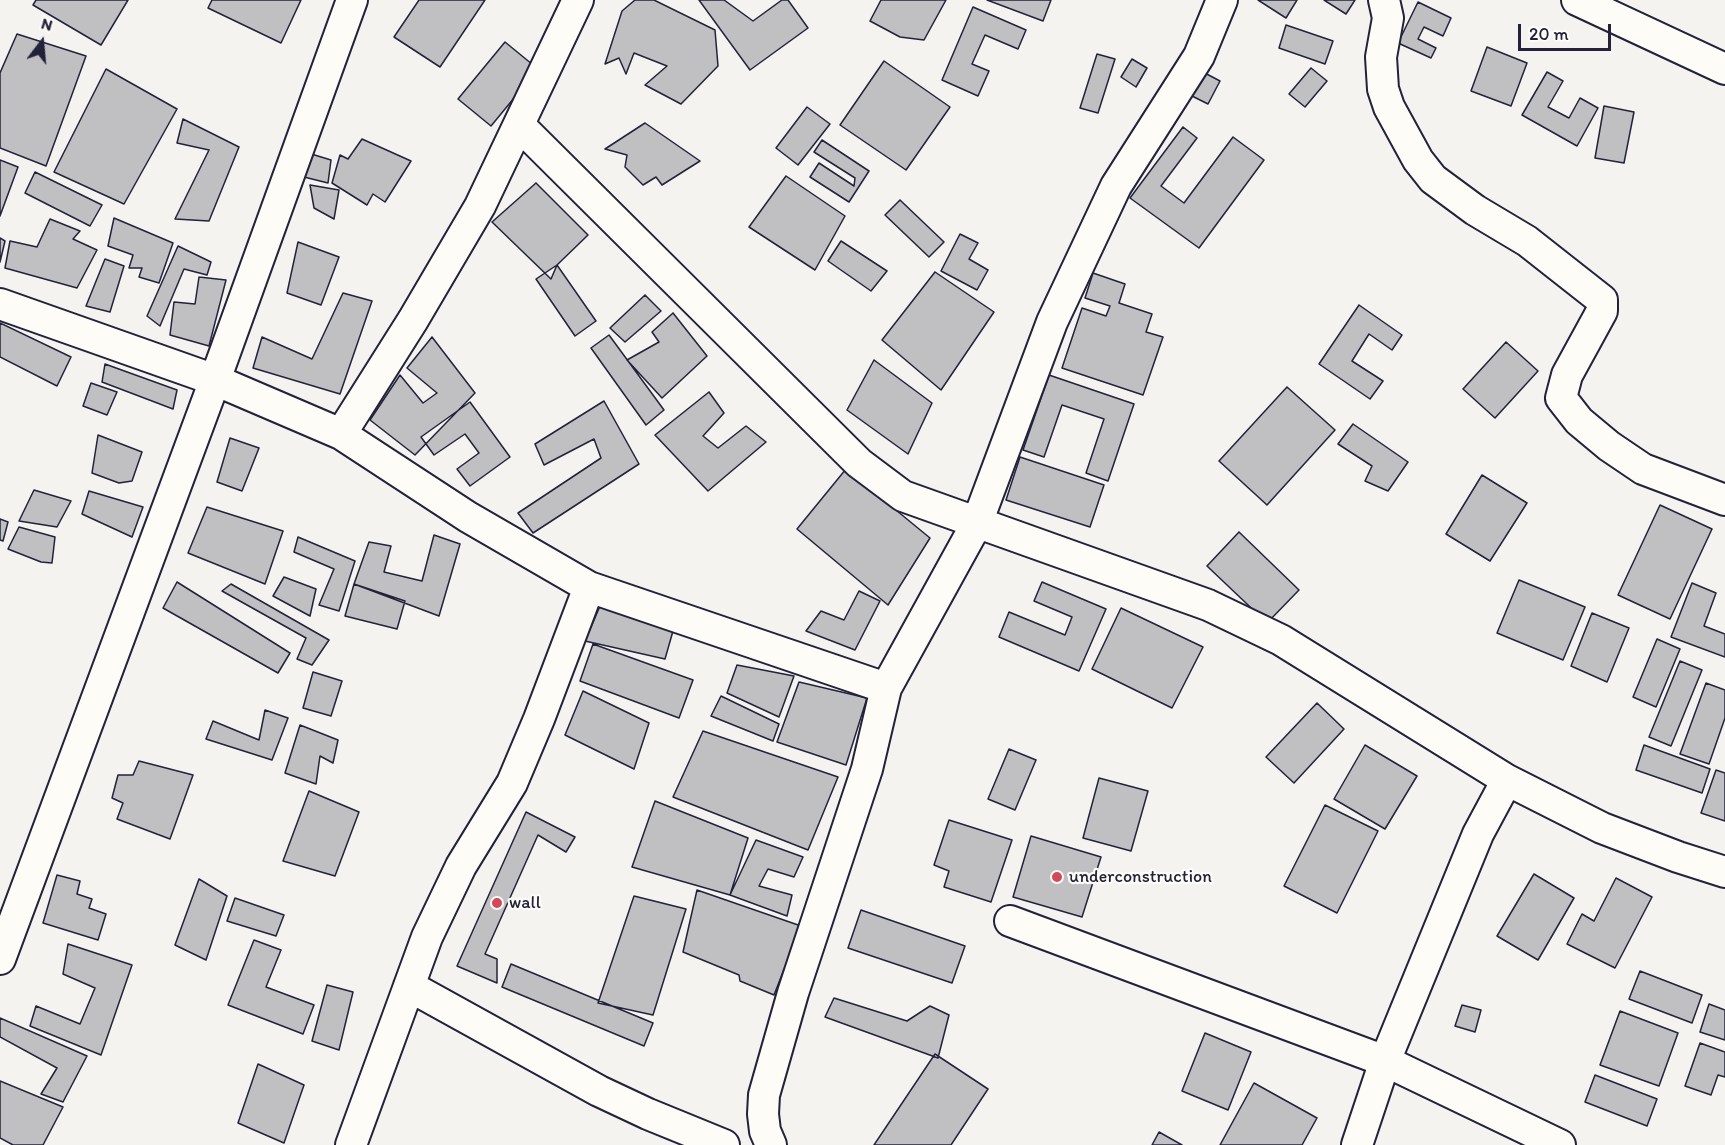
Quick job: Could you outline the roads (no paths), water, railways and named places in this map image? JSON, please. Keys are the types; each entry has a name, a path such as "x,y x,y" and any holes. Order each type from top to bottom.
{"street":[{"path":"0,959 215,380 352,0"},
{"path":"341,435 413,320 480,206 578,0"},
{"path":"771,1145 765,1131 764,1095 793,993 867,769 886,688 977,523 1048,333 1116,186 1199,56 1222,0"},
{"path":"1384,0 1388,18 1381,57 1383,89 1389,106 1418,160 1433,179 1474,210 1527,241 1602,300 1602,311 1567,375 1561,399 1579,421 1643,470 1725,500"},
{"path":"1577,0 1725,69"},
{"path":"520,126 859,463 903,496 1208,605 1281,640 1507,780 1602,828 1677,857 1725,872"},
{"path":"0,304 215,380 341,435 468,517 589,587 886,688"},
{"path":"351,1145 427,937 461,866 512,783 589,587"},
{"path":"1357,1145 1384,1060 1478,834 1507,780"},
{"path":"1010,921 1384,1060 1560,1145"},
{"path":"410,986 599,1091 724,1145"}],"place":[{"name":"underconstruction","path":"1057,877"},
{"name":"wall","path":"497,903"}]}
